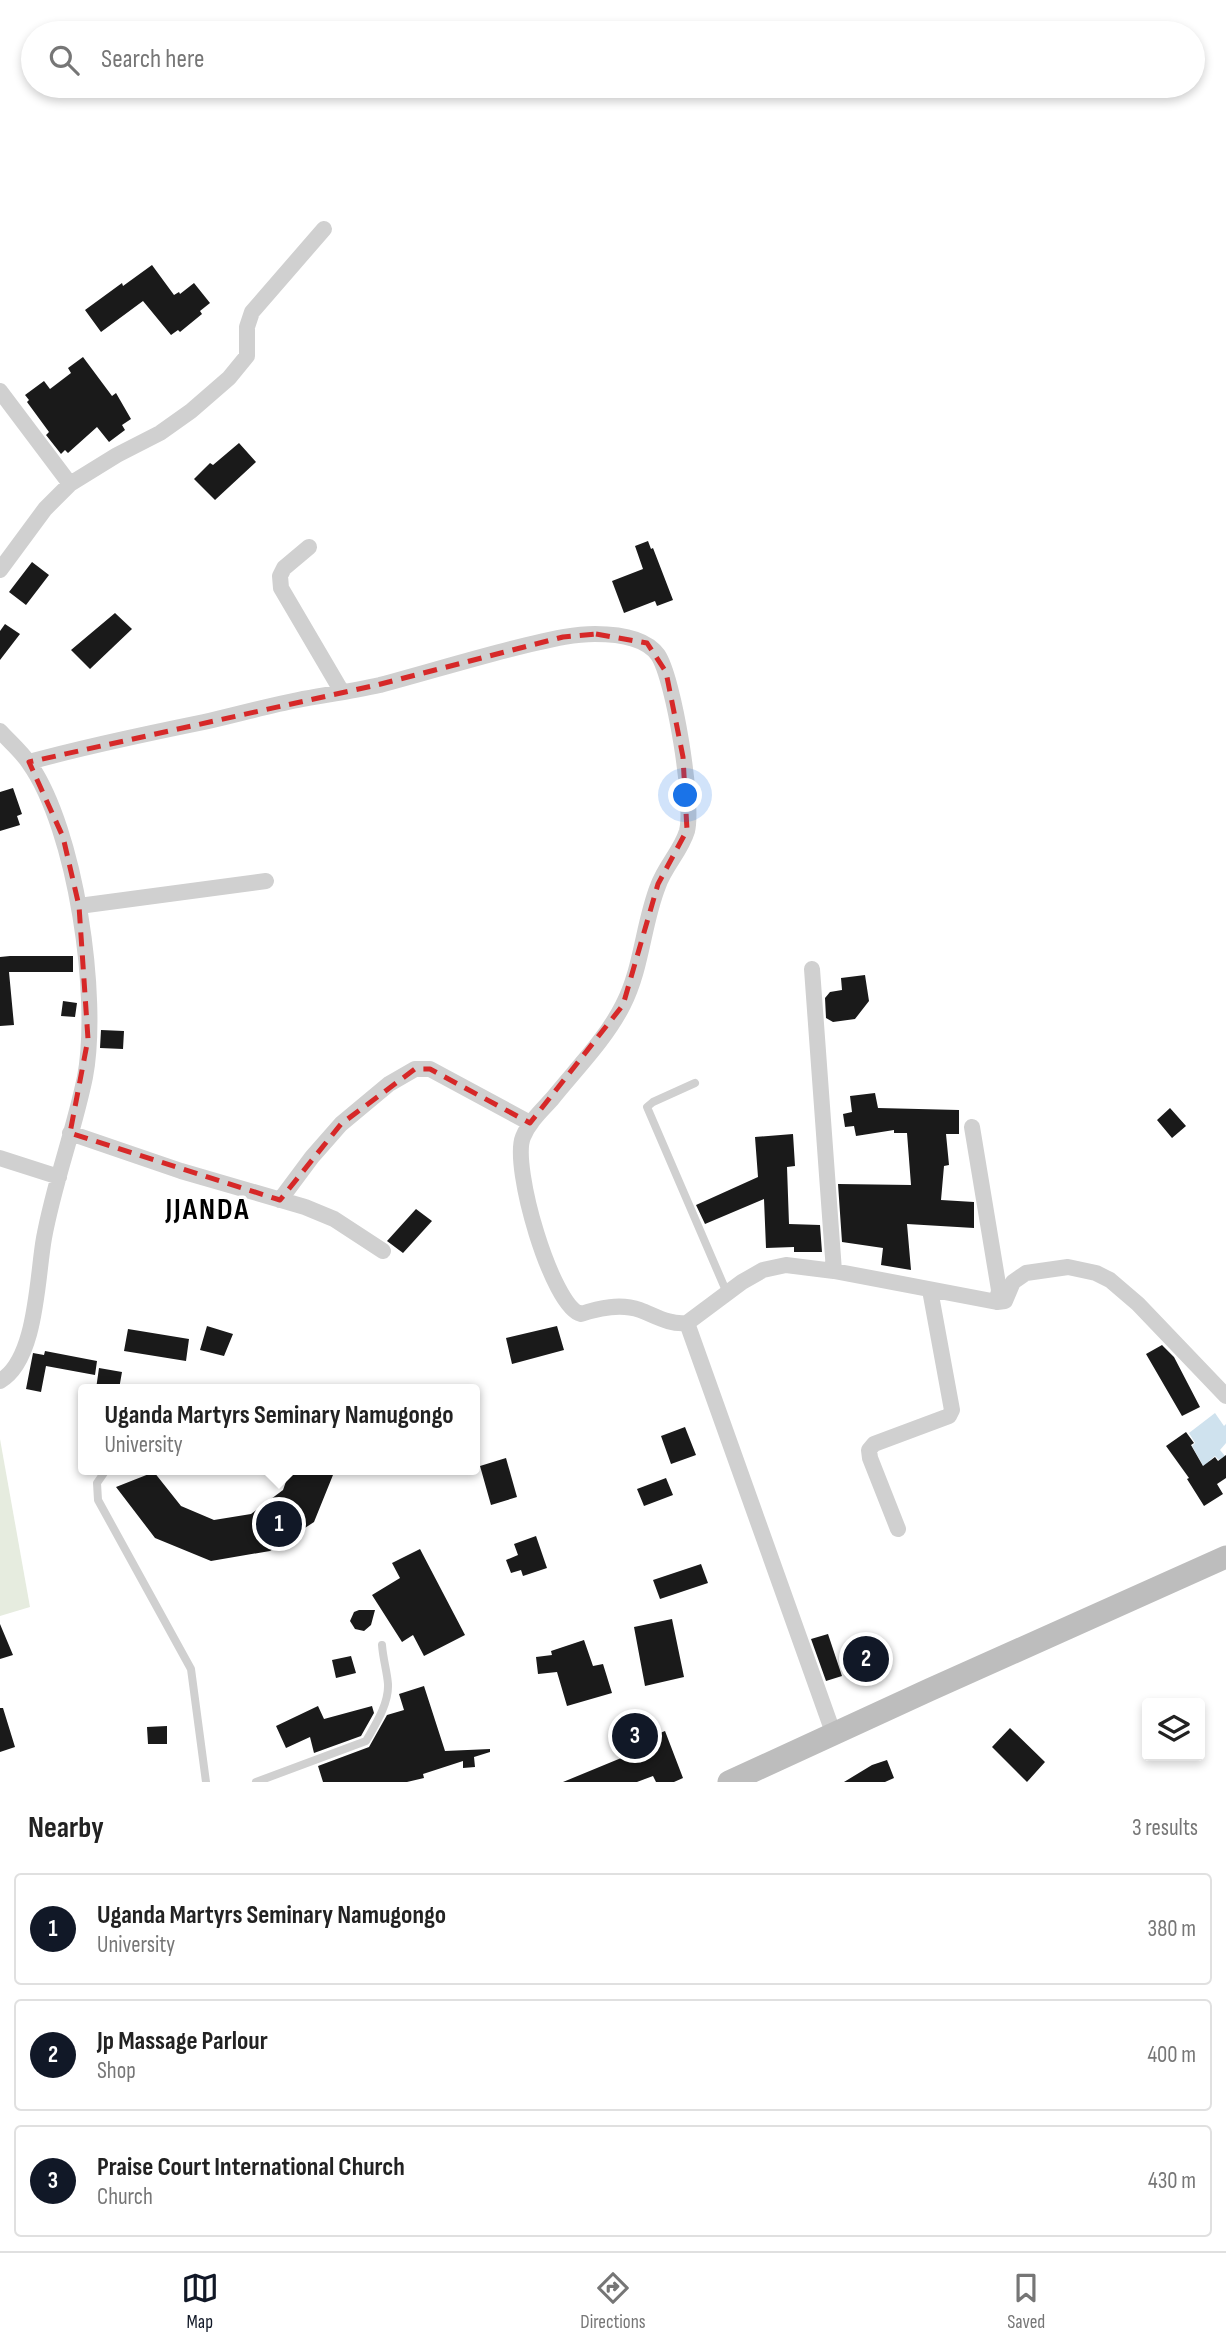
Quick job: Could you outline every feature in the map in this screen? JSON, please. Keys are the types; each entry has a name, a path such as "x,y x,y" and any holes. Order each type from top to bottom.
{"main road":[{"path":"729,1782 1226,1558"}],"street":[{"path":"0,570 45,509 70,484 160,433 191,411 229,378 247,356 247,327 252,313 324,229"},
{"path":"0,391 70,484"},
{"path":"309,547 284,568 279,576 281,588 342,692"},
{"path":"29,762 97,743 377,685 563,637 597,634 647,643 658,655 666,672 683,757 687,830 679,850 658,884 623,1005 600,1038 530,1123 521,1140 523,1183 541,1247 569,1309 580,1314 602,1307 625,1306 669,1322 687,1323 742,1282 774,1266 786,1265 834,1271 998,1302 1004,1301 1013,1282 1026,1273 1068,1267 1096,1273 1110,1280 1138,1304 1226,1396"},
{"path":"0,731 29,762 44,789 63,837 79,906 88,1002 85,1076 44,1237 25,1347 19,1361 7,1377 0,1381"},
{"path":"79,906 266,881"},
{"path":"812,969 834,1271"},
{"path":"280,1200 341,1124 389,1084 415,1069 430,1069 530,1123"},
{"path":"972,1127 999,1290 998,1302"},
{"path":"70,1133 334,1219 383,1251"},
{"path":"0,1158 59,1177"},
{"path":"898,1529 869,1450 874,1444 948,1416 951,1410 930,1290"},
{"path":"687,1323 834,1735"}],"lane":[{"path":"695,1083 647,1107 727,1293"},
{"path":"102,1475 96,1483 99,1500 191,1669 206,1782"},
{"path":"256,1782 366,1741 384,1704 388,1685 383,1662 383,1645"}],"highlighted area":[{"path":"596,634 647,643 666,672 683,757 687,830 658,884 623,1005 530,1123 430,1069 415,1069 341,1124 280,1200 70,1133 88,1039 79,906 63,837 29,762 377,685 563,637"}],"shaded area":[{"path":"0,1439 30,1607 0,1616"}],"water":[{"path":"1215,1413 1224,1426 1226,1424 1226,1443 1220,1450 1225,1456 1219,1460 1215,1456 1209,1461 1212,1466 1205,1469 1192,1446 1195,1443 1189,1433"}],"building":[{"path":"152,265 174,295 179,292 180,294 194,283 210,303 200,311 202,314 180,332 178,330 171,335 143,301 101,332 85,310"},
{"path":"83,357 112,396 116,393 131,419 122,425 125,430 109,442 97,427 68,453 65,450 61,454 46,435 49,432 27,402 29,400 25,395 44,381 50,389 71,373 68,368"},
{"path":"239,443 256,462 215,500 194,479 210,463 213,465"},
{"path":"648,541 673,600 657,606 655,601 624,613 612,581 643,569 635,546"},
{"path":"32,562 49,575 26,605 9,592"},
{"path":"115,613 132,629 90,669 71,650"},
{"path":"5,624 20,634 0,660 0,631"},
{"path":"13,788 22,814 17,816 20,825 0,831 0,792"},
{"path":"73,956 73,972 9,972 14,1025 0,1026 0,957"},
{"path":"865,975 869,1001 855,1019 833,1022 826,1018 825,998 830,992 842,990 841,978"},
{"path":"63,1001 77,1003 75,1017 61,1016"},
{"path":"101,1030 124,1031 123,1049 100,1048"},
{"path":"875,1093 878,1108 959,1110 959,1134 946,1134 949,1165 944,1166 941,1200 974,1202 974,1228 907,1224 911,1270 881,1265 883,1248 842,1242 838,1184 911,1185 907,1133 894,1133 894,1130 856,1136 854,1126 845,1127 843,1114 852,1112 850,1096"},
{"path":"1170,1108 1186,1126 1172,1138 1157,1120"},
{"path":"793,1134 795,1166 787,1167 789,1224 820,1225 822,1252 794,1252 794,1247 766,1248 764,1199 705,1224 696,1205 758,1177 755,1137"},
{"path":"416,1209 432,1221 403,1253 387,1241"},
{"path":"207,1326 233,1334 224,1356 200,1350"},
{"path":"557,1326 564,1350 512,1364 506,1338"},
{"path":"128,1329 189,1339 186,1361 124,1351"},
{"path":"1162,1345 1174,1357 1200,1407 1182,1416 1146,1354"},
{"path":"45,1351 97,1361 95,1375 46,1366 41,1392 26,1389 33,1353 44,1355"},
{"path":"99,1368 122,1372 120,1384 97,1384"},
{"path":"685,1427 696,1455 671,1464 661,1436"},
{"path":"1186,1432 1194,1443 1191,1445 1203,1466 1215,1457 1218,1461 1226,1455 1226,1478 1217,1484 1223,1494 1204,1506 1187,1479 1189,1478 1166,1446"},
{"path":"506,1458 517,1497 491,1505 480,1466"},
{"path":"146,1475 156,1475 181,1506 214,1520 251,1514 283,1490 288,1475 333,1475 314,1522 270,1551 211,1561 155,1538 116,1487"},
{"path":"666,1478 673,1495 644,1506 637,1489"},
{"path":"536,1536 547,1568 523,1576 521,1570 511,1573 506,1560 518,1555 514,1544"},
{"path":"420,1549 465,1635 424,1656 413,1635 402,1642 372,1595 400,1578 392,1563"},
{"path":"701,1564 708,1583 660,1599 653,1580"},
{"path":"375,1610 371,1625 364,1631 355,1629 350,1621 354,1612"},
{"path":"672,1619 684,1677 645,1686 634,1627"},
{"path":"0,1624 13,1655 0,1659"},
{"path":"828,1634 842,1676 826,1681 811,1639"},
{"path":"584,1640 593,1666 603,1664 612,1693 567,1706 557,1672 538,1674 536,1657 552,1655 551,1651"},
{"path":"351,1656 356,1673 336,1678 332,1660"},
{"path":"424,1686 445,1751 490,1749 490,1752 474,1757 475,1767 463,1768 463,1761 423,1774 424,1778 407,1782 323,1782 318,1766 369,1747 387,1715 404,1710 399,1694"},
{"path":"318,1706 324,1719 372,1706 374,1713 361,1736 314,1753 310,1737 286,1748 276,1726"},
{"path":"0,1708 3,1708 15,1747 0,1752"},
{"path":"167,1726 167,1744 148,1744 147,1727"},
{"path":"1010,1728 1045,1762 1027,1782 992,1747"},
{"path":"665,1731 683,1778 674,1782 656,1782 653,1776 637,1782 563,1782 643,1749 640,1741"},
{"path":"887,1760 894,1778 885,1782 844,1782 872,1765"}],"place":[{"name":"Uganda Martyrs Seminary Namugongo","path":"279,1524"},
{"name":"Jp Massage Parlour","path":"866,1659"},
{"name":"Praise Court International Church","path":"635,1736"}],"district":[{"name":"JJANDA","path":"208,1209"}]}
